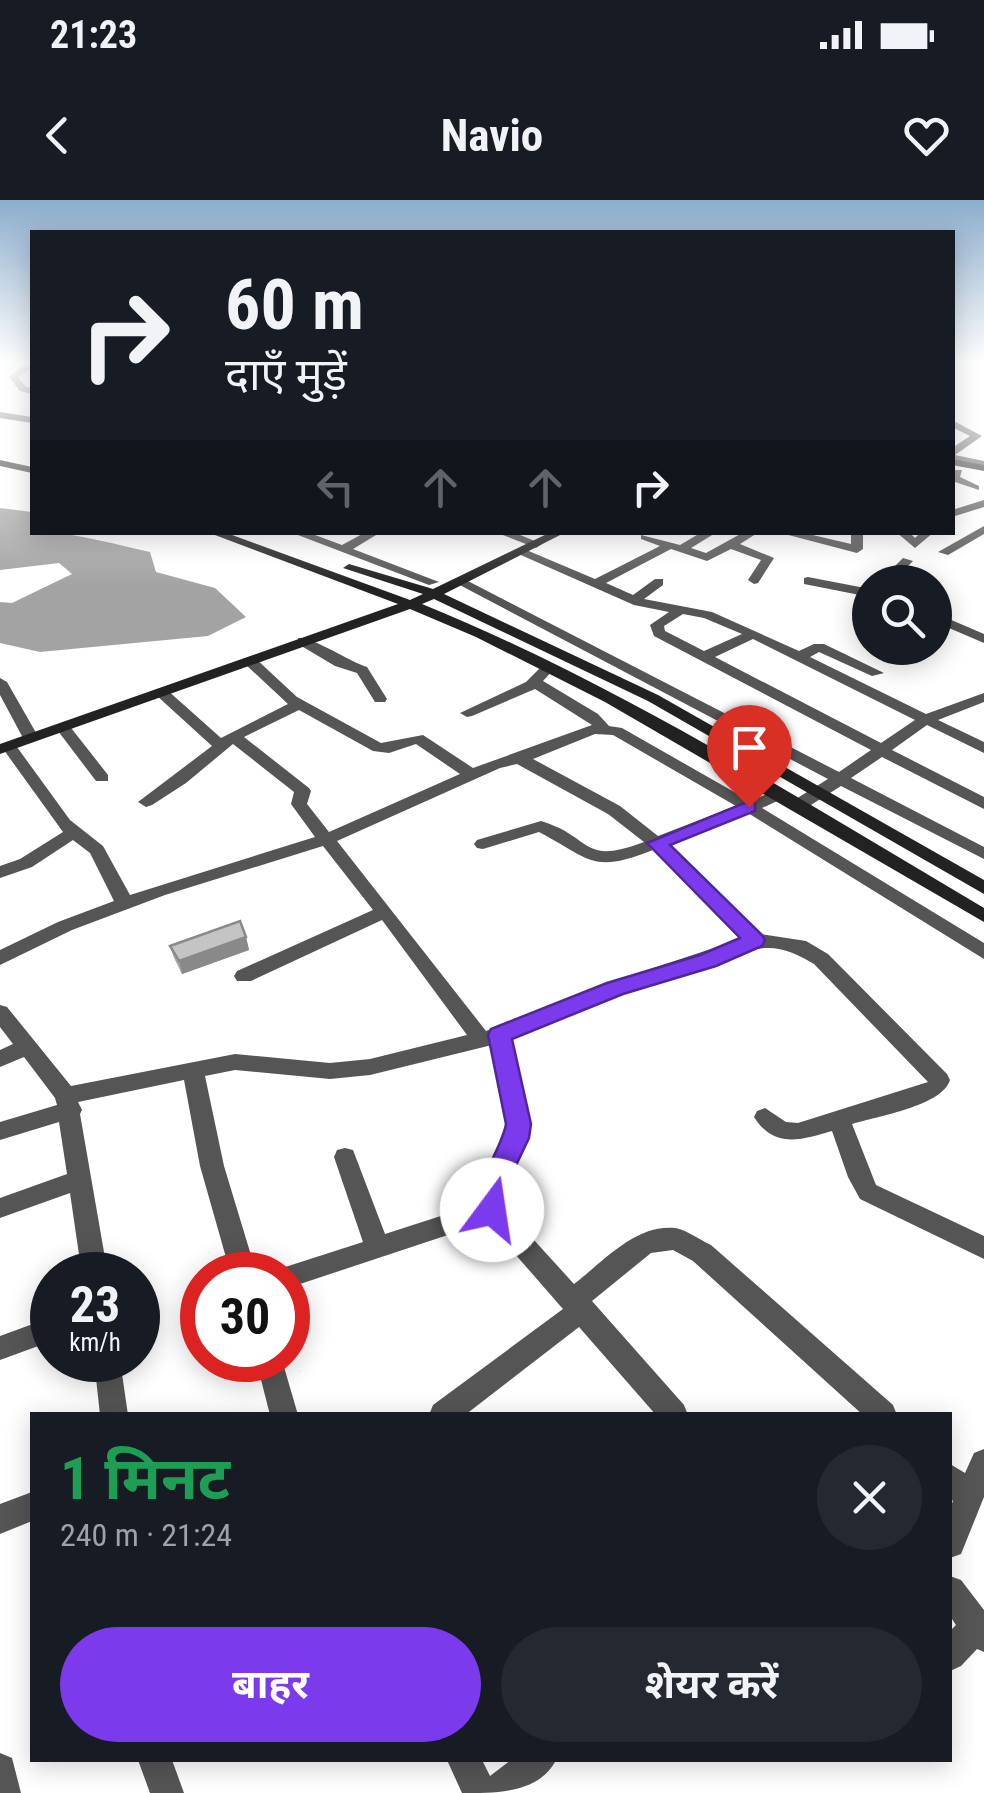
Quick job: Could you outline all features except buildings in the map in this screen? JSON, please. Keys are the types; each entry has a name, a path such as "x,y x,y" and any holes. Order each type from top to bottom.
{"street":[{"path":"961,438 971,441"},
{"path":"955,462 973,438"},
{"path":"0,454 30,461"},
{"path":"0,463 30,470"},
{"path":"955,463 984,466"},
{"path":"955,463 984,476"},
{"path":"955,478 980,488"},
{"path":"955,487 980,488"},
{"path":"955,513 984,503"},
{"path":"944,552 984,529"},
{"path":"220,535 404,601 548,668 645,717 984,916"},
{"path":"258,535 429,588 460,582 529,542"},
{"path":"302,535 429,588 654,698 984,888"},
{"path":"342,550 370,535"},
{"path":"647,535 676,548 711,556 749,535"},
{"path":"595,584 705,535"},
{"path":"819,537 857,550 857,535"},
{"path":"904,535 914,544 924,535"},
{"path":"125,904 96,850 58,816 4,747 375,614 529,542"},
{"path":"529,542 595,584 634,600 707,615 754,634 984,748"},
{"path":"732,545 768,558 754,580"},
{"path":"903,565 907,561"},
{"path":"808,580 852,589"},
{"path":"460,582 984,854"},
{"path":"634,600 659,582"},
{"path":"681,610 660,622 657,629 880,752 984,804"},
{"path":"952,625 984,639"},
{"path":"703,657 754,634"},
{"path":"303,640 340,663 362,670 380,699"},
{"path":"799,657 819,647 877,672"},
{"path":"250,661 299,704 378,748 389,748 410,738 422,740 470,774"},
{"path":"466,713 535,683 548,668"},
{"path":"0,682 31,738"},
{"path":"535,683 602,727 617,731 749,807 984,952"},
{"path":"161,692 304,791 301,808 328,839 342,863 491,1037 519,1124 498,1176 492,1210"},
{"path":"797,806 926,719 984,697"},
{"path":"146,802 227,741 299,704"},
{"path":"63,727 102,778"},
{"path":"0,958 64,926 240,863 328,839 470,774 602,727"},
{"path":"520,759 614,810 656,843 754,940"},
{"path":"482,844 541,826 594,860 607,862 778,795"},
{"path":"0,872 33,859 74,832"},
{"path":"244,976 384,912"},
{"path":"0,1131 69,1103 235,1062 350,1070 491,1037 754,940 798,946 822,960 939,1080 938,1087 926,1092 788,1133 765,1117"},
{"path":"0,1012 69,1103 91,1252"},
{"path":"0,1059 26,1047"},
{"path":"193,1072 212,1166 237,1252"},
{"path":"838,1120 850,1140 862,1185 868,1192 984,1248"},
{"path":"345,1156 377,1247"},
{"path":"0,1208 79,1180"},
{"path":"310,1270 492,1210"},
{"path":"492,1210 671,1412"},
{"path":"453,1412 645,1243 675,1239 702,1254 880,1412"},
{"path":"0,1348 30,1337"},
{"path":"110,1382 114,1412"},
{"path":"275,1382 283,1412"},
{"path":"952,1531 960,1487 984,1463"},
{"path":"0,1518 30,1508"},
{"path":"952,1593 980,1631 952,1653"},
{"path":"156,1762 167,1793"},
{"path":"465,1762 480,1793"},
{"path":"496,1793 535,1762"},
{"path":"0,1770 4,1793"}],"shaded area":[{"path":"0,508 30,512 30,535 77,536 150,552 156,572 215,588 246,617 208,636 40,652 0,643 0,602 12,603 72,574 59,563 0,570"}],"route":[{"path":"492,1210 498,1176 519,1124 500,1035 615,988 708,960 754,940 656,843 749,807"}]}
